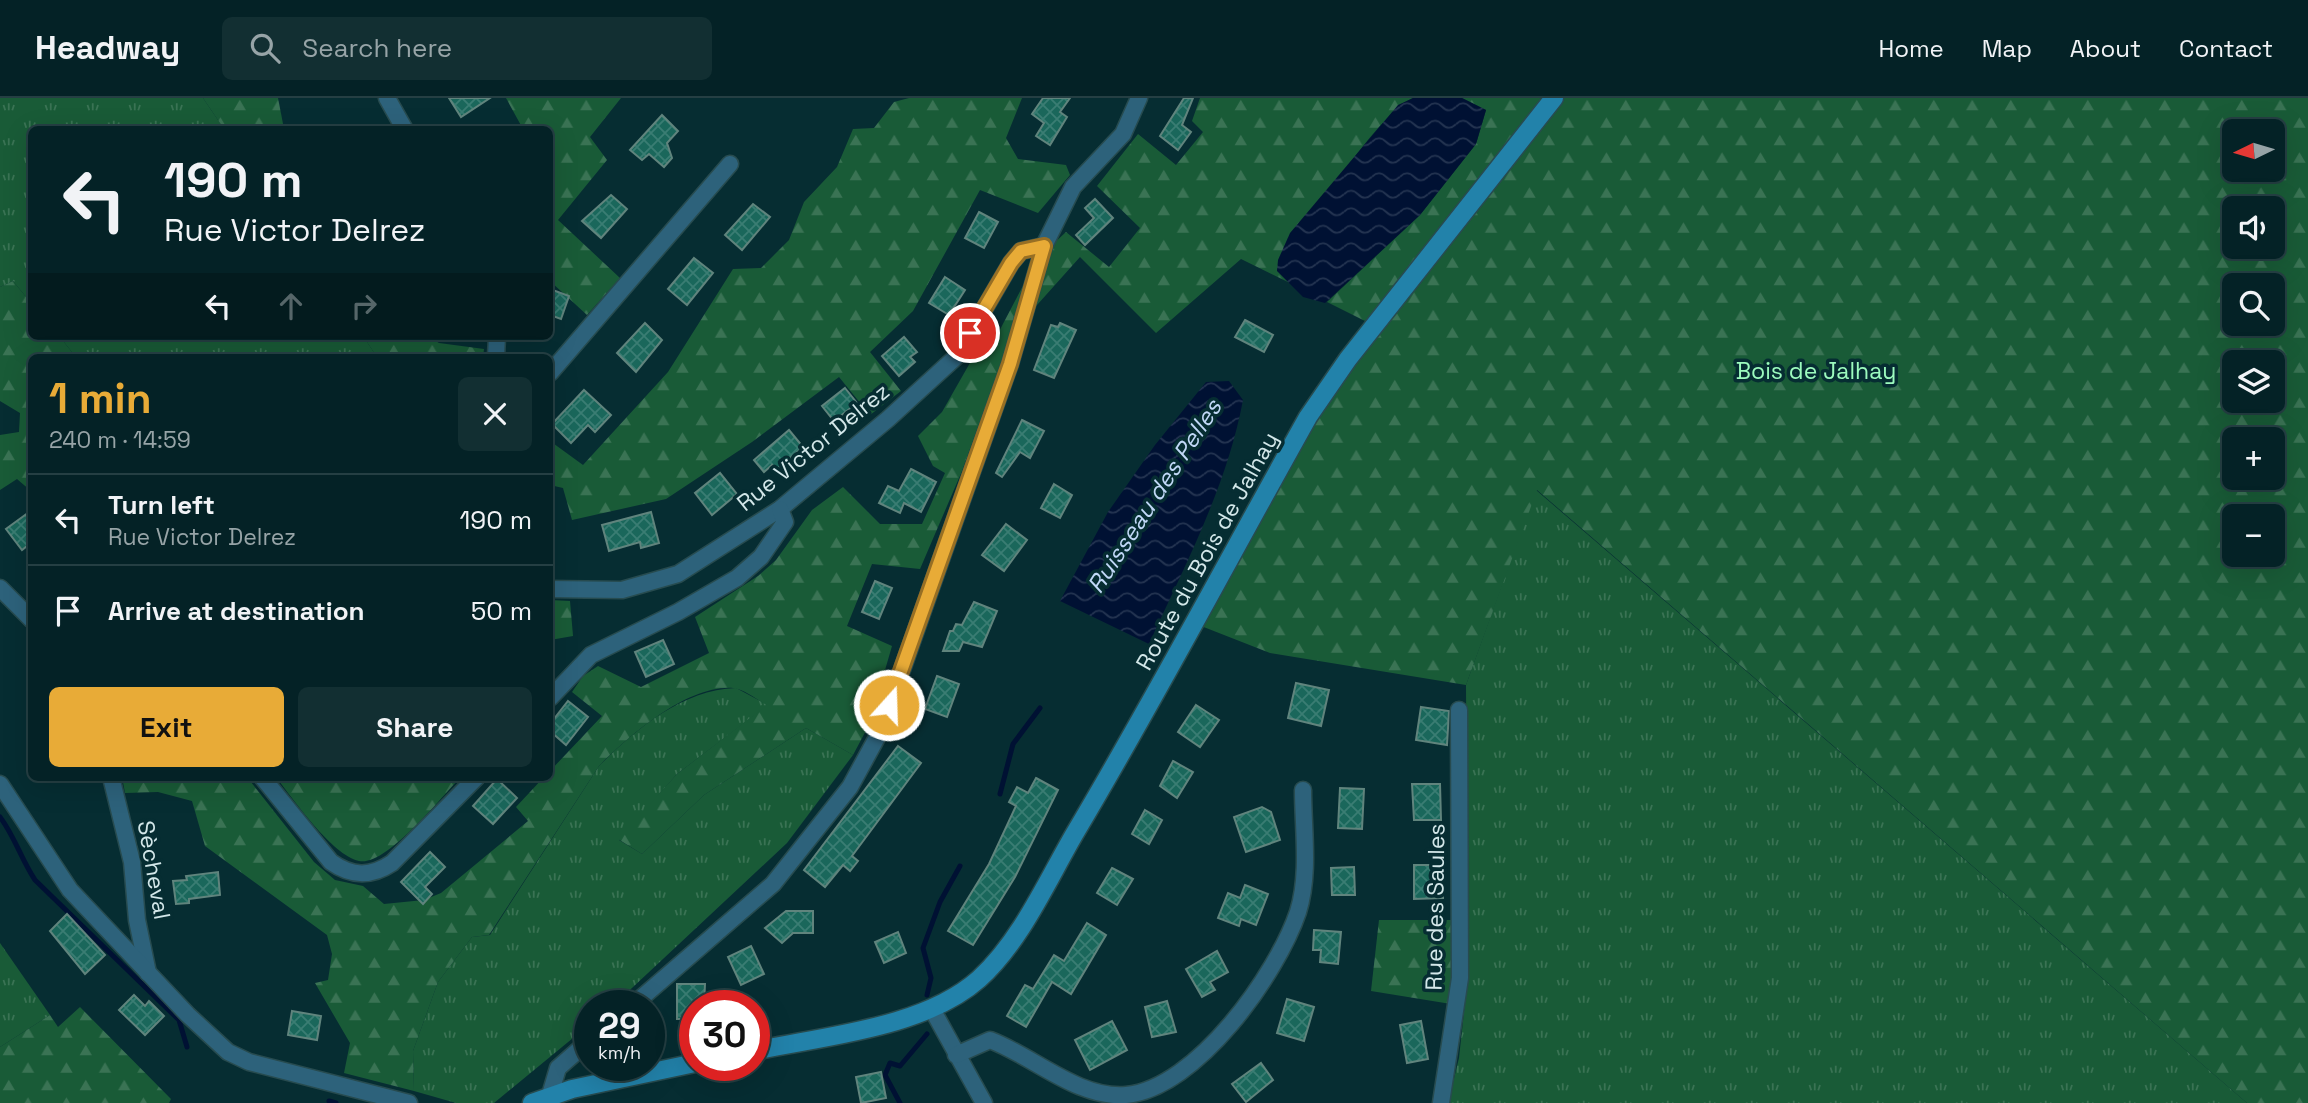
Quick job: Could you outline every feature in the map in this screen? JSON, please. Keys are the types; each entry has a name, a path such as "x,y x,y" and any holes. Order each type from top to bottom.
{"main road":[{"name":"Route du Bois de Jalhay","path":"770,1047 932,1009 979,979 1021,925 1177,657 1308,417 1349,359 1553,98"},
{"path":"532,1103 550,1095 679,1067"}],"street":[{"path":"387,98 403,126"},
{"path":"650,990 773,884 850,788 880,732 1010,364 1044,246 1073,187 1123,134 1139,98"},
{"path":"553,370 730,164"},
{"name":"Rue Victor Delrez","path":"553,589 622,590 678,574 780,509 888,419 957,356 1011,263 1021,251 1044,246"},
{"path":"553,695 591,654 678,612 737,578 778,537 785,522 780,509"},
{"path":"0,588 28,616"},
{"name":"Rue des Saules","path":"1441,1103 1460,978 1459,710"},
{"name":"Sècheval","path":"112,781 132,862 137,920 148,973"},
{"path":"265,781 331,862 342,869 365,875 378,873 392,863 473,781"},
{"path":"0,785 70,890 148,973 228,1052 249,1062 409,1103"},
{"path":"956,1055 990,1040 1014,1049 1092,1091 1126,1095 1154,1088 1208,1052 1266,976 1298,912 1304,876 1303,790"},
{"path":"932,1009 984,1103"},
{"path":"550,1095 558,1068 574,1054"}],"green space":[{"path":"0,98 203,98 222,126 28,126 28,299 13,281 0,287"},
{"path":"203,98 278,98 283,126 222,126"},
{"path":"506,98 621,98 590,137 607,160 558,220 620,278 587,315 553,284 553,126 521,126"},
{"path":"909,98 1022,98 1006,138 1018,159 1066,165 1070,175 1038,213 980,190 913,311 870,352 901,391 870,415 839,377 752,442 666,499 572,520 563,488 553,486 553,443 583,465 668,372 733,269 761,268 789,240 804,202 837,167 853,129 874,128 894,102"},
{"path":"1200,98 1413,98 1397,109 1360,150 1277,270 1290,283 1241,259 1156,333 1080,257 1012,333 962,471 920,569 872,564 847,626 892,646 869,725 853,755 806,728 704,795 642,854 618,839 677,774 767,705 737,689 715,689 679,703 660,714 599,766 489,935 472,937 438,982 413,1051 414,1091 344,1073 350,1043 315,983 328,980 332,954 327,935 205,846 192,801 158,792 125,793 123,781 250,781 314,862 335,880 363,886 384,904 424,900 441,893 528,821 516,807 540,781 553,781 553,768 602,716 572,692 583,676 598,666 641,687 709,653 695,617 758,576 776,560 812,510 843,487 880,524 922,524 945,473 933,466 918,436 942,412 975,354 994,341 1037,259 1066,232 1109,267 1140,228 1097,186 1138,134 1176,165 1203,132 1192,121"},
{"name":"Bois de Jalhay","path":"1462,98 2308,98 2308,1103 2247,1103 1537,490 1466,685 1270,653 1196,624 1269,477 1373,325 1327,302 1420,215 1476,144 1486,110"},
{"path":"13,281 28,299 28,340 62,340 74,354 28,354 28,488 17,479 0,490 0,435 19,432 20,413 0,401 0,287"},
{"path":"62,340 366,340 375,354 74,354"},
{"path":"366,340 434,340 484,349 483,354 375,354"},
{"path":"1536,490 2247,1103 1448,1103 1459,1058 1468,975 1466,685"},
{"path":"553,600 570,601 573,636 553,639"},
{"path":"736,688 768,705 677,774 619,840 642,854 704,795 806,728 853,755 787,843 630,990 574,990 574,1037 494,1103 456,1103 414,1091 413,1051 438,982 472,937 490,935 599,766 628,738 661,714 716,690"},
{"path":"279,781 457,781 398,842 370,860 359,861 348,857 325,838"},
{"path":"1379,920 1454,920 1451,1004 1371,991"},
{"path":"0,943 50,1015 0,1047"},
{"path":"80,1007 171,1099 169,1103 0,1103 0,1047 50,1015 58,1027"}],"water":[{"path":"1413,98 1462,98 1486,110 1476,144 1420,215 1325,303 1303,297 1277,271 1278,260 1290,233 1398,105"},
{"path":"1229,381 1243,400 1227,463 1204,525 1149,644 1060,601 1108,512 1155,445 1206,382"}],"building":[{"path":"449,98 490,98 461,117"},
{"path":"1043,98 1070,98 1060,112 1067,117 1050,145 1036,136 1044,123 1032,114"},
{"path":"1184,98 1193,98 1182,125 1191,132 1178,150 1160,136"},
{"path":"662,115 678,131 667,143 672,158 664,167 649,154 642,160 630,150"},
{"path":"611,195 627,209 601,238 582,221"},
{"path":"1095,199 1113,218 1085,245 1076,235 1094,218 1085,208"},
{"path":"753,204 770,217 742,250 725,235"},
{"path":"979,212 998,222 984,248 965,238"},
{"path":"694,258 713,273 687,305 668,289"},
{"path":"945,277 965,290 949,315 929,303"},
{"path":"553,290 569,296 561,319 553,316"},
{"path":"1245,320 1273,335 1264,352 1235,337"},
{"path":"645,323 662,340 636,372 617,353"},
{"path":"1060,323 1076,330 1054,378 1034,370 1051,325 1058,327"},
{"path":"904,337 917,352 910,357 915,362 899,376 882,356"},
{"path":"845,388 857,403 834,421 822,406"},
{"path":"584,390 611,415 595,432 588,425 571,443 553,423"},
{"path":"1022,420 1044,431 1030,458 1020,452 1002,477 996,473"},
{"path":"789,430 803,447 776,470 772,465 764,472 754,460"},
{"path":"911,469 936,482 921,512 904,503 900,513 879,503 888,486 899,491"},
{"path":"720,473 737,494 712,515 695,493"},
{"path":"1054,484 1072,495 1060,518 1041,508"},
{"path":"651,512 659,543 641,548 640,542 609,551 602,525"},
{"path":"28,513 28,545 22,550 6,529"},
{"path":"1006,524 1027,540 1004,571 982,555"},
{"path":"875,581 892,588 879,619 862,612"},
{"path":"974,602 997,611 982,647 963,642 959,651 943,651 950,631 953,631 956,624 962,625"},
{"path":"663,640 674,664 646,677 635,652"},
{"path":"937,676 959,684 947,717 925,709"},
{"path":"1296,683 1329,690 1321,726 1288,718"},
{"path":"568,701 588,717 566,745 553,734 553,720"},
{"path":"1196,705 1219,720 1200,747 1178,732"},
{"path":"1421,707 1449,711 1447,745 1416,740"},
{"path":"898,746 921,763 852,856 858,861 850,871 843,865 825,887 804,870"},
{"path":"1173,761 1193,772 1177,798 1160,786"},
{"path":"1036,778 1058,790 1015,877 973,945 948,931 989,864 1016,806 1009,802 1017,787 1028,793"},
{"path":"495,781 499,781 517,798 493,824 473,806"},
{"path":"1412,784 1440,784 1441,820 1414,820"},
{"path":"1340,788 1364,789 1362,829 1338,828"},
{"path":"1262,807 1271,812 1280,840 1246,852 1234,817"},
{"path":"1145,810 1162,820 1149,844 1132,834"},
{"path":"430,852 445,867 425,887 432,894 423,904 401,882"},
{"path":"1414,865 1443,865 1443,898 1414,899"},
{"path":"1354,867 1355,895 1332,895 1331,868"},
{"path":"1112,868 1133,879 1117,905 1097,893"},
{"path":"218,872 220,895 189,899 189,903 176,904 173,881 187,880 186,876"},
{"path":"1245,885 1268,894 1256,925 1241,919 1239,926 1218,918 1228,893 1240,898"},
{"path":"786,911 813,911 813,933 793,933 782,943 765,928"},
{"path":"67,914 105,955 85,974 50,931"},
{"path":"1087,923 1106,935 1071,994 1052,982 1026,1027 1007,1016 1025,985 1033,989 1054,955 1064,961"},
{"path":"1314,930 1341,932 1338,964 1320,962 1321,950 1313,950"},
{"path":"898,932 906,953 884,963 875,942"},
{"path":"751,946 764,974 741,985 728,957"},
{"path":"1217,951 1228,972 1210,982 1215,990 1202,997 1186,969"},
{"path":"677,984 705,984 705,990 679,990 677,1019"},
{"path":"134,995 145,1006 149,1001 164,1016 145,1035 119,1010"},
{"path":"1287,999 1314,1007 1304,1041 1277,1033"},
{"path":"1167,1001 1176,1032 1152,1037 1145,1007"},
{"path":"292,1011 321,1016 317,1040 288,1035"},
{"path":"1112,1021 1127,1050 1090,1070 1075,1040"},
{"path":"1421,1021 1428,1059 1407,1063 1400,1025"},
{"path":"1261,1063 1273,1080 1246,1102 1232,1084"},
{"path":"881,1072 886,1098 861,1103 856,1077"}],"waterway":[{"name":"Ruisseau des Pelles","path":"1000,794 1013,744 1040,708"},
{"path":"0,817 35,880 179,1020 187,1047"},
{"name":"Ruisseau des Pelles","path":"927,995 931,978 923,948 940,902 960,866"},
{"name":"Ruisseau des Pelles","path":"900,1103 885,1075 890,1063 900,1066 927,1034"},
{"path":"329,1101 336,1103"}],"route":[{"path":"889,705 1010,364 1044,246 1021,251 1011,263 970,333"}]}
